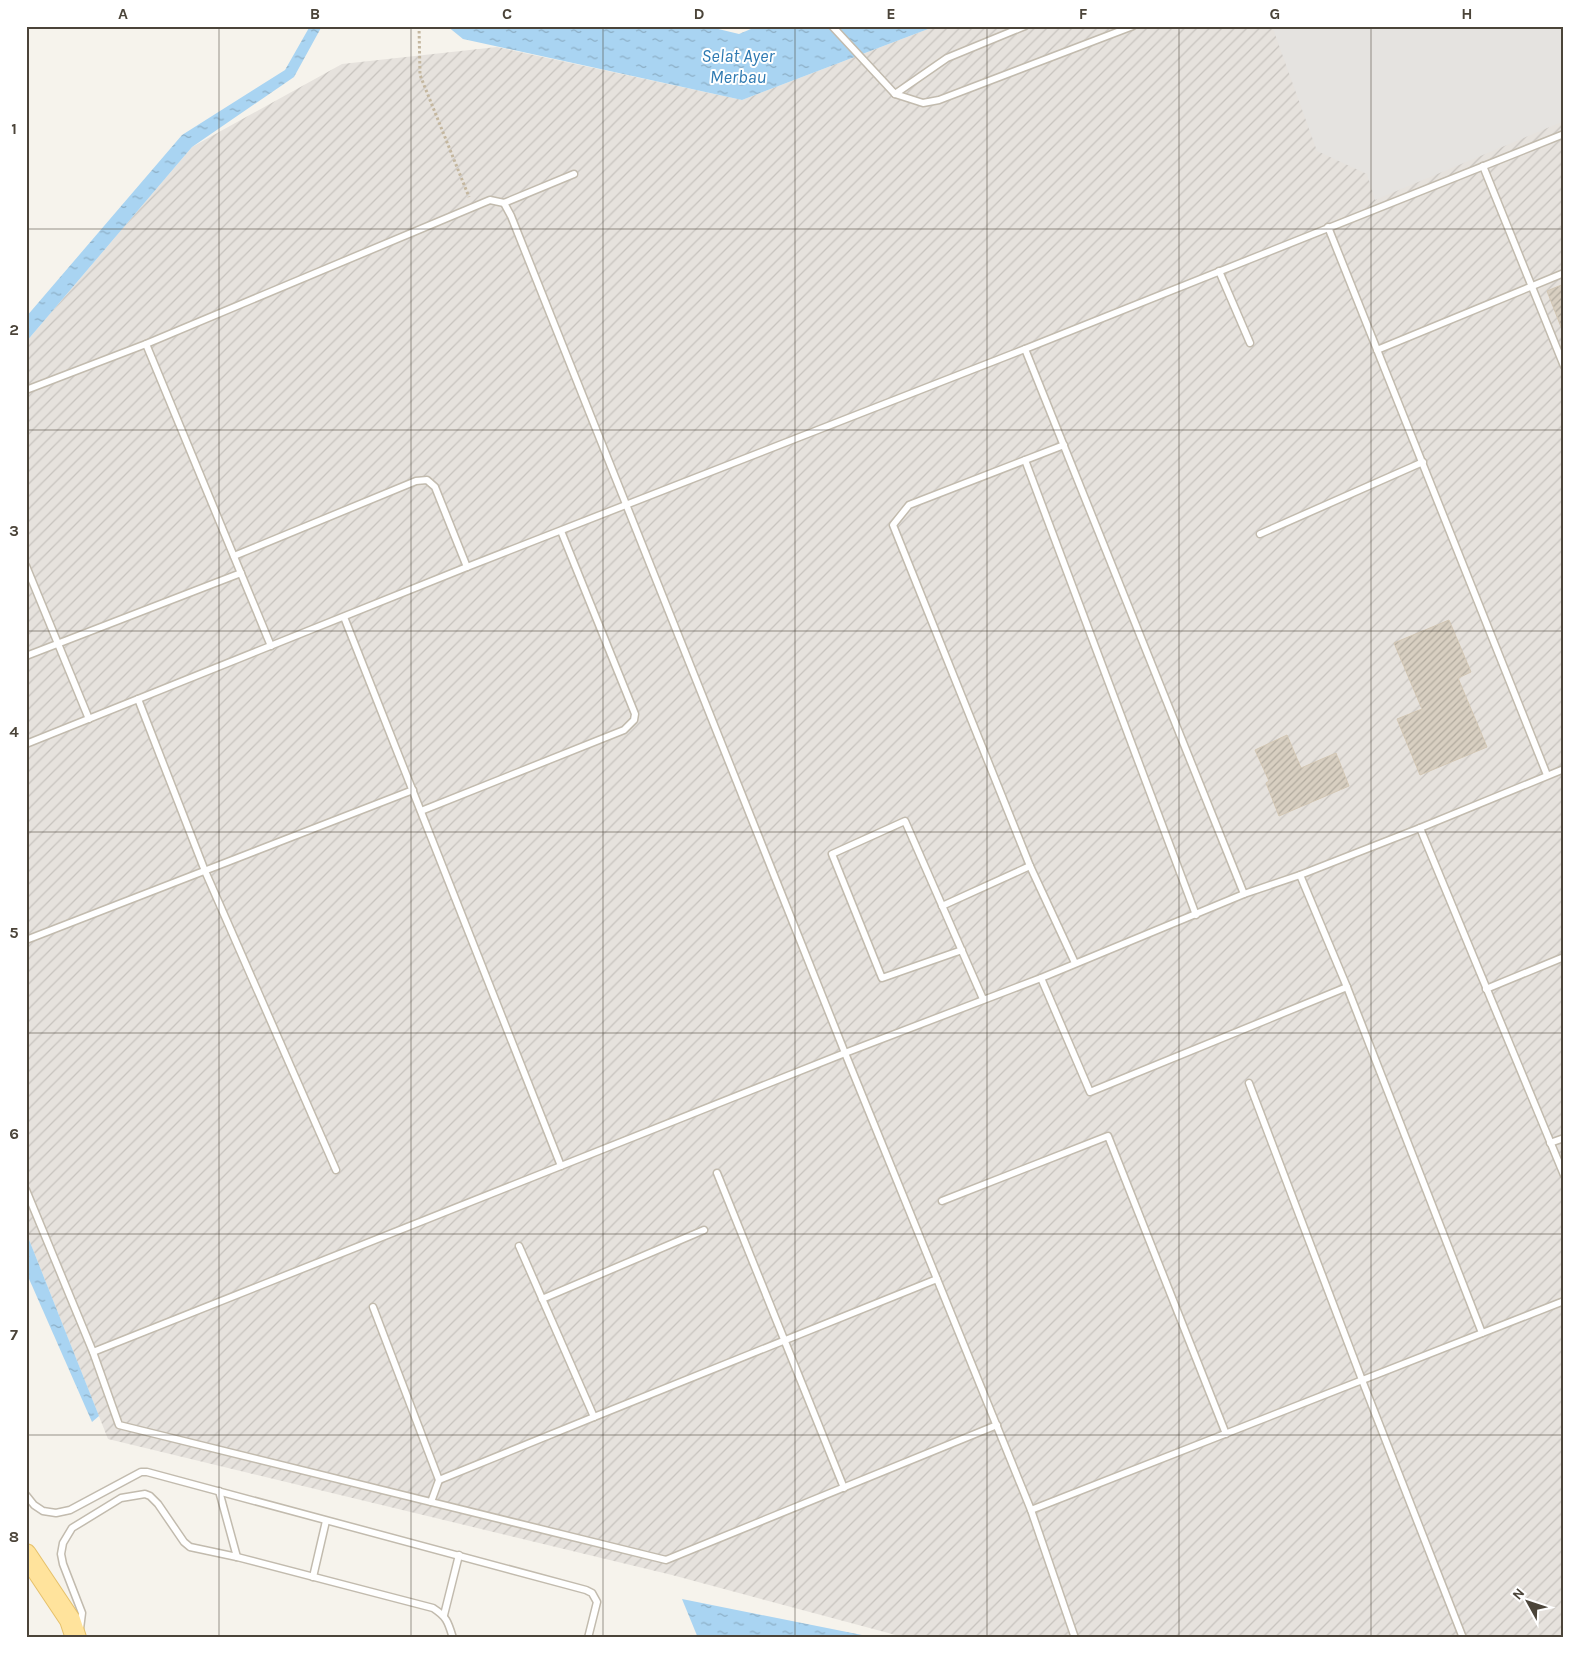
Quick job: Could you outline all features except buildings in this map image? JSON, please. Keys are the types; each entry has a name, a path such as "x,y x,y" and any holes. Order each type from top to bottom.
{"main road":[{"path":"26,1554 70,1620 78,1638"}],"lane":[{"path":"832,26 895,94 923,103 939,100 1133,26"},
{"path":"895,94 947,58 1025,26"},
{"path":"26,744 467,567 1026,349 1564,134"},
{"path":"1484,166 1564,366"},
{"path":"26,390 146,344 490,200 504,203 574,174"},
{"path":"504,203 511,216 845,1053 1031,1510 1075,1638"},
{"path":"1328,227 1547,775"},
{"path":"1219,271 1250,343"},
{"path":"1377,350 1564,272"},
{"path":"146,344 272,646"},
{"path":"1026,349 1244,894"},
{"path":"1064,445 909,505 893,525 1030,866 1075,964"},
{"path":"1025,460 1196,915"},
{"path":"1260,534 1423,462"},
{"path":"234,556 416,481 427,480 435,488 467,567"},
{"path":"421,811 624,730 634,720 636,714 561,531"},
{"path":"26,566 89,719"},
{"path":"26,656 241,573"},
{"path":"344,617 561,1166"},
{"path":"138,699 205,871 336,1170"},
{"path":"93,1352 845,1053 1041,978 1244,894 1420,828 1564,769"},
{"path":"26,940 413,790"},
{"path":"962,950 882,978 832,854 906,821 942,906 962,950 983,999"},
{"path":"1420,828 1564,1175"},
{"path":"942,906 1030,866"},
{"path":"1300,874 1347,987 1482,1334"},
{"path":"1486,989 1564,957"},
{"path":"1041,978 1090,1092 1347,987"},
{"path":"1249,1083 1463,1638"},
{"path":"942,1201 1108,1136 1226,1434"},
{"path":"1550,1143 1564,1138"},
{"path":"717,1173 844,1488"},
{"path":"26,1190 93,1352 119,1425 666,1560 997,1425"},
{"path":"542,1299 704,1230"},
{"path":"519,1246 594,1417"},
{"path":"440,1480 937,1279"},
{"path":"1031,1510 1564,1301"},
{"path":"373,1307 440,1480 431,1502"},
{"path":"26,1495 34,1505 43,1511 56,1513 70,1510 141,1472 147,1472 459,1555 592,1593 597,1602 588,1638"},
{"path":"219,1491 237,1557"},
{"path":"78,1638 82,1612 63,1564 61,1554 63,1543 72,1528 121,1498 145,1494 158,1504 184,1542 190,1547 237,1557 432,1608 444,1615 448,1621 453,1638"},
{"path":"312,1577 326,1521"},
{"path":"444,1615 459,1555"}],"path":[{"path":"419,26 420,75 473,207"}],"shaded area":[{"path":"936,26 1564,26 1564,1638 907,1638 672,1575 108,1439 26,1232 26,342 192,147 342,64 497,47 742,100"},
{"path":"1272,26 1564,26 1564,121 1375,200 1367,174 1317,151"}],"water":[{"path":"310,26 322,26 294,77 192,147 26,342 26,317 182,135 285,70"},
{"name":"Selat Ayer Merbau","path":"447,26 706,26 739,34 758,26 936,26 742,100 463,39"},
{"path":"26,1232 99,1416 92,1422 26,1272"},
{"path":"682,1599 877,1638 698,1638"}]}
